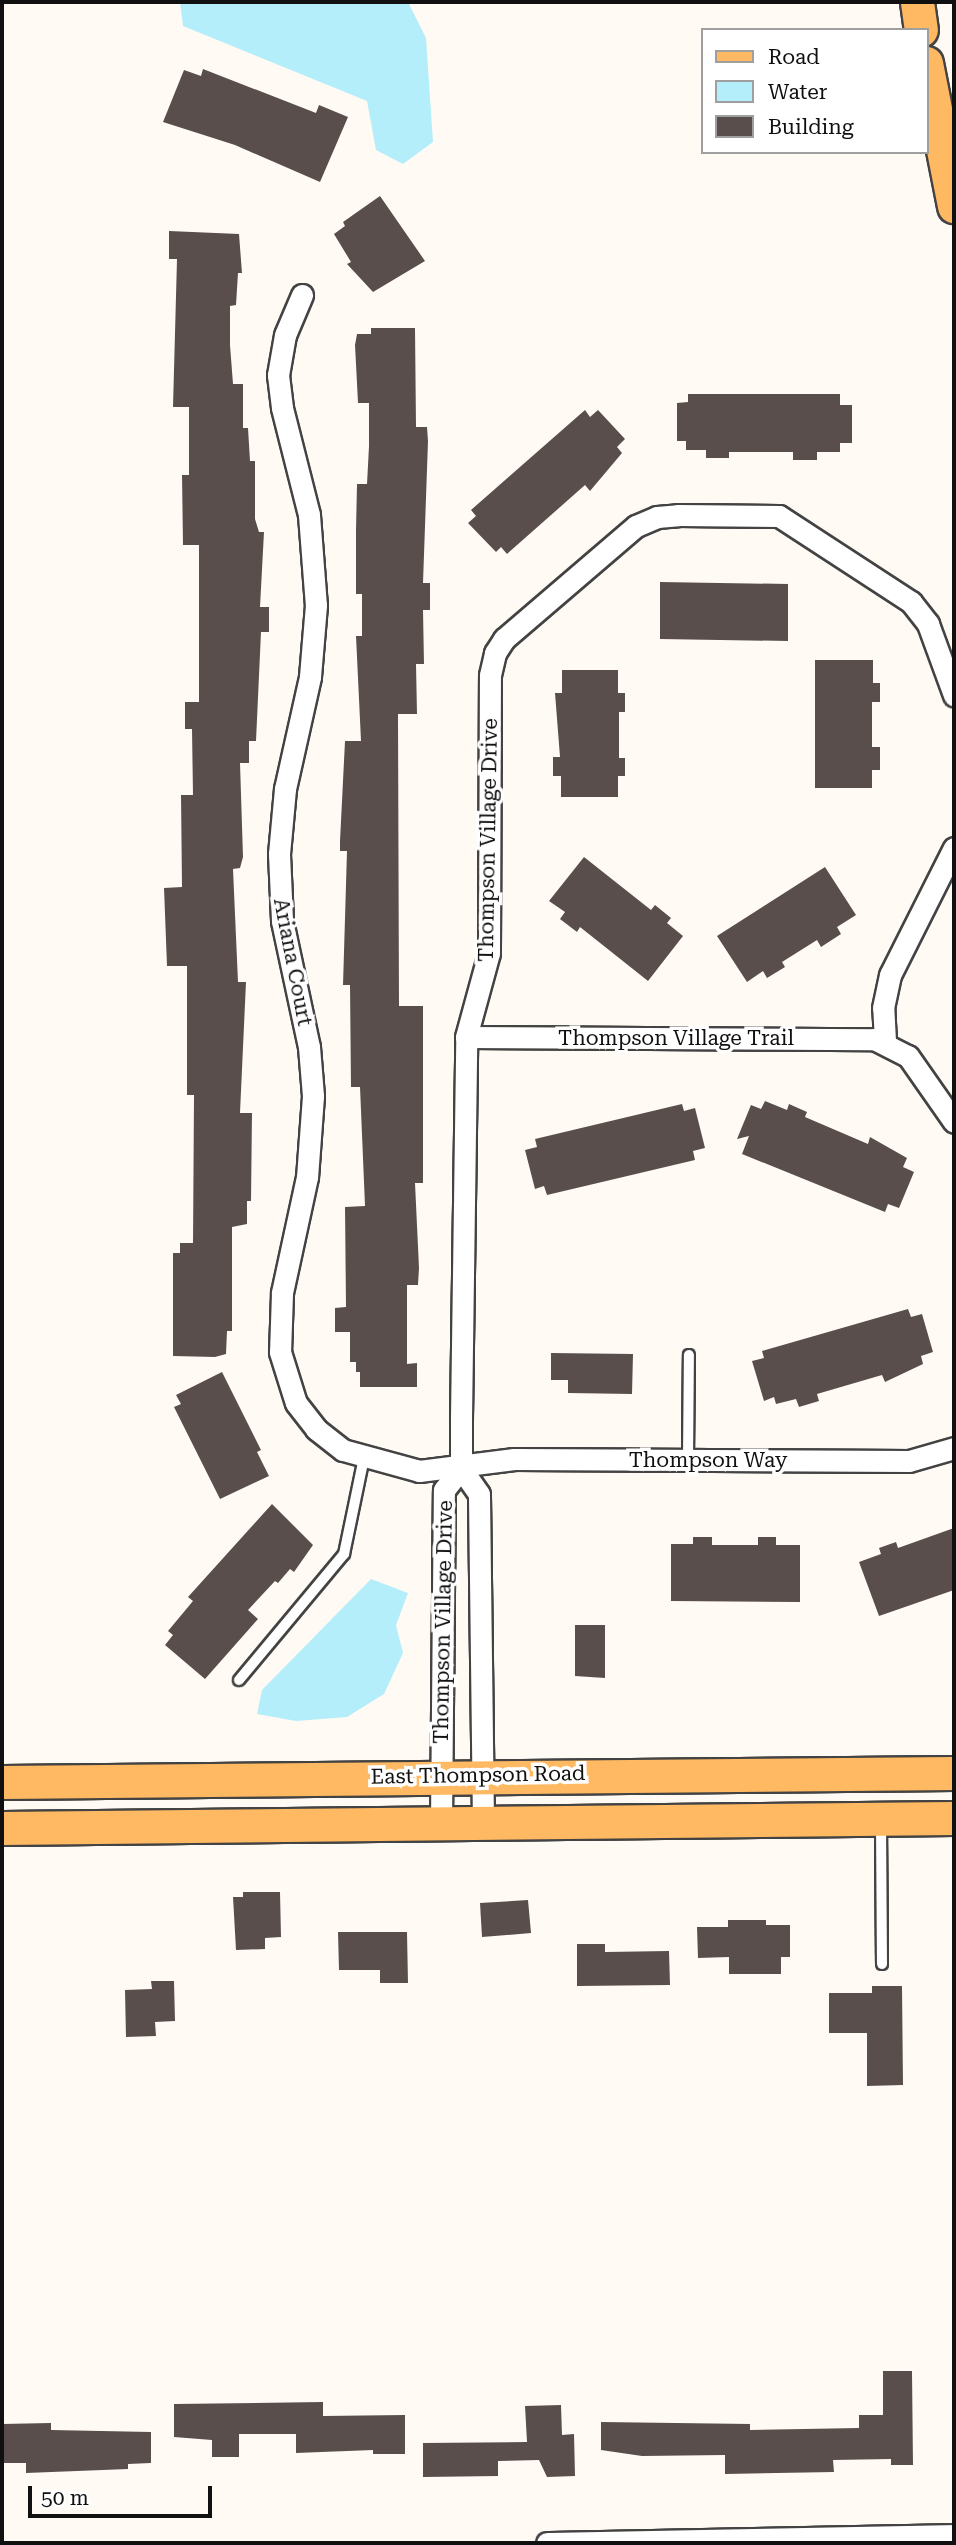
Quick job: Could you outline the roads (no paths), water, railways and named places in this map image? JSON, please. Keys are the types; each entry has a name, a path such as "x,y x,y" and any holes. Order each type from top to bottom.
{"main road":[{"path":"917,2 921,28"},
{"path":"928,73 954,206"},
{"name":"East Thompson Road","path":"2,1782 442,1775 954,1773"},
{"path":"2,1828 954,1818"}],"street":[{"name":"Ariana Court","path":"302,295 281,348 279,392 309,515 316,620 308,694 284,796 279,870 285,938 309,1047 313,1113 307,1177 284,1275 280,1352 287,1385 303,1415 337,1446 364,1457 419,1471 461,1468"},
{"name":"Thompson Village Drive","path":"483,1823 479,1494 461,1468 466,1037 489,953 490,675 495,653 504,639 636,526 678,515 790,520 911,602 928,624 954,695"},
{"path":"954,848 890,975 883,1008 885,1041 908,1056 954,1122"},
{"name":"Thompson Village Trail","path":"466,1037 885,1041"},
{"name":"Thompson Way","path":"461,1468 513,1459 909,1461 954,1448"},
{"name":"Thompson Village Drive","path":"441,1824 444,1490 461,1468"},
{"path":"547,2543 954,2535"}],"lane":[{"path":"688,1355 688,1460"},
{"path":"239,1680 344,1554 364,1457"},
{"path":"881,1818 882,1964"}],"water":[{"path":"180,2 408,2 426,38 433,142 403,164 376,150 367,101 183,26"},
{"path":"371,1579 408,1593 396,1625 403,1653 384,1694 347,1717 296,1721 257,1714 262,1690"}]}
